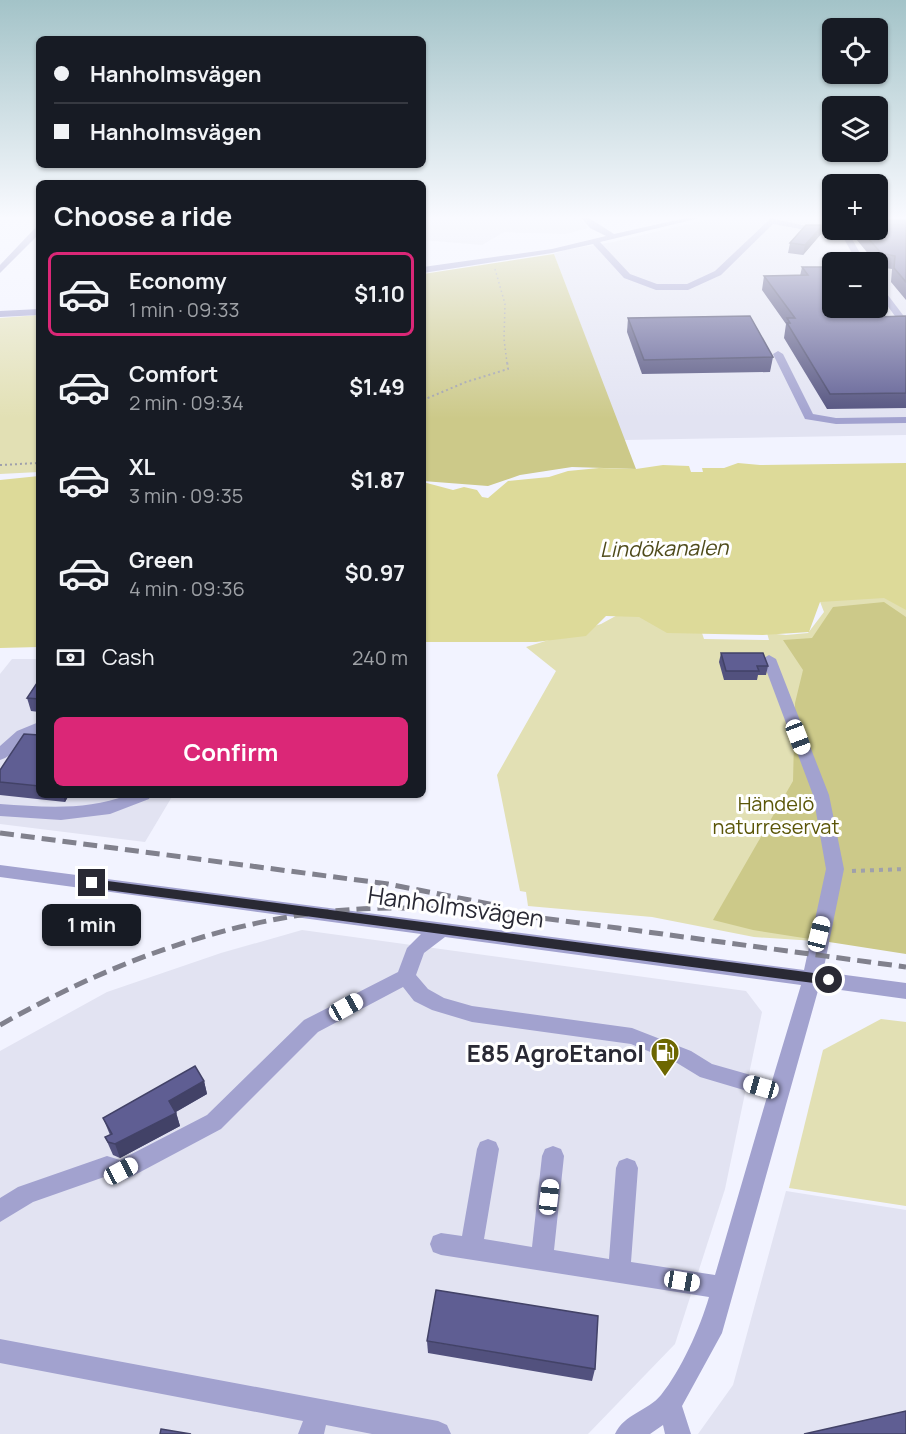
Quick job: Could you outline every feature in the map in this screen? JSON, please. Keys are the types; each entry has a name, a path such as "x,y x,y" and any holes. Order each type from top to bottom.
{"street":[{"path":"647,285 663,289 692,285"},
{"path":"888,301 906,325"},
{"path":"0,314 36,312"},
{"path":"778,354 809,417 836,421 906,420"},
{"path":"628,1434 669,1405 710,1333 812,978 835,869 820,795 769,659"},
{"path":"0,755 22,735 36,728"},
{"path":"0,810 61,814 110,808 135,798"},
{"name":"Hanholmsvägen","path":"0,871 906,991"},
{"path":"0,1211 26,1194 107,1166 121,1171 214,1122 311,1026 407,970 414,951 424,939 443,930"},
{"path":"407,970 421,995 439,1004 472,1014 632,1035 707,1071 780,1092"},
{"path":"471,1248 488,1149"},
{"path":"542,1259 553,1156"},
{"path":"619,1271 627,1168"},
{"path":"441,1244 723,1288"},
{"path":"0,1351 315,1423 438,1434"},
{"path":"669,1405 678,1434"}],"path":[{"path":"426,399 466,382 508,369 504,339 505,304 500,285"},
{"path":"0,465 36,463"},
{"path":"835,869 861,872 906,869"}],"shaded area":[{"path":"566,285 822,285 822,318 888,318 888,285 906,285 906,435 624,440"},
{"path":"12,659 36,659 36,798 171,798 145,842 0,824 0,674"},
{"path":"302,930 746,991 762,1012 725,1189 675,1344 588,1434 0,1434 0,1051 107,992 221,953"},
{"path":"786,1191 906,1210 906,1434 698,1434 733,1385"}],"green space":[{"path":"426,285 566,285 636,469 572,467 520,475 488,486 426,481"},
{"path":"36,315 36,472 0,474 0,318"},
{"name":"Händelö naturreservat","path":"891,597 906,606 906,947 754,937 652,917 528,906 526,892 520,891 497,775 556,671 526,647 601,624 623,612 702,633 704,639 769,640 767,633 786,635 808,633 824,612 819,599"},
{"path":"884,602 906,617 906,954 753,930 713,920 793,781 795,703 803,670 783,640 812,638 833,607"},
{"path":"881,1019 906,1022 906,1206 789,1188 823,1050"}],"water":[{"name":"Lindökanalen","path":"738,463 760,465 906,463 906,610 884,598 820,602 809,632 763,635 667,633 639,617 606,616 586,636 536,642 426,642 426,483 453,490 464,487 477,490 482,497 488,498 508,481 549,477 568,471 599,468 636,469 663,465 689,466 691,472 703,472 702,468 724,468"},
{"path":"36,476 36,647 0,648 0,480"}],"building":[{"path":"771,285 822,285 822,318 906,316 906,393 830,394 787,323 790,323 787,318 795,318"},
{"path":"750,316 773,357 644,360 628,318"},
{"path":"721,653 763,653 768,666 757,666 759,671 726,671"},
{"path":"36,684 36,699 27,698"},
{"path":"24,734 36,735 36,786 0,782 0,770"},
{"path":"195,1066 204,1081 169,1101 176,1113 115,1144 108,1142 105,1137 112,1134 103,1118"},
{"path":"436,1290 598,1316 595,1369 427,1341"},
{"path":"906,1411 906,1434 804,1434"},
{"path":"161,1429 191,1434 160,1434"}],"railway":[{"path":"0,833 388,884 500,906"},
{"path":"0,1025 113,969 192,940 273,920 353,909 429,909 505,914 906,967"}],"place":[{"name":"E85 AgroEtanol","path":"665,1078"}],"route":[{"path":"92,883 829,980"}]}
